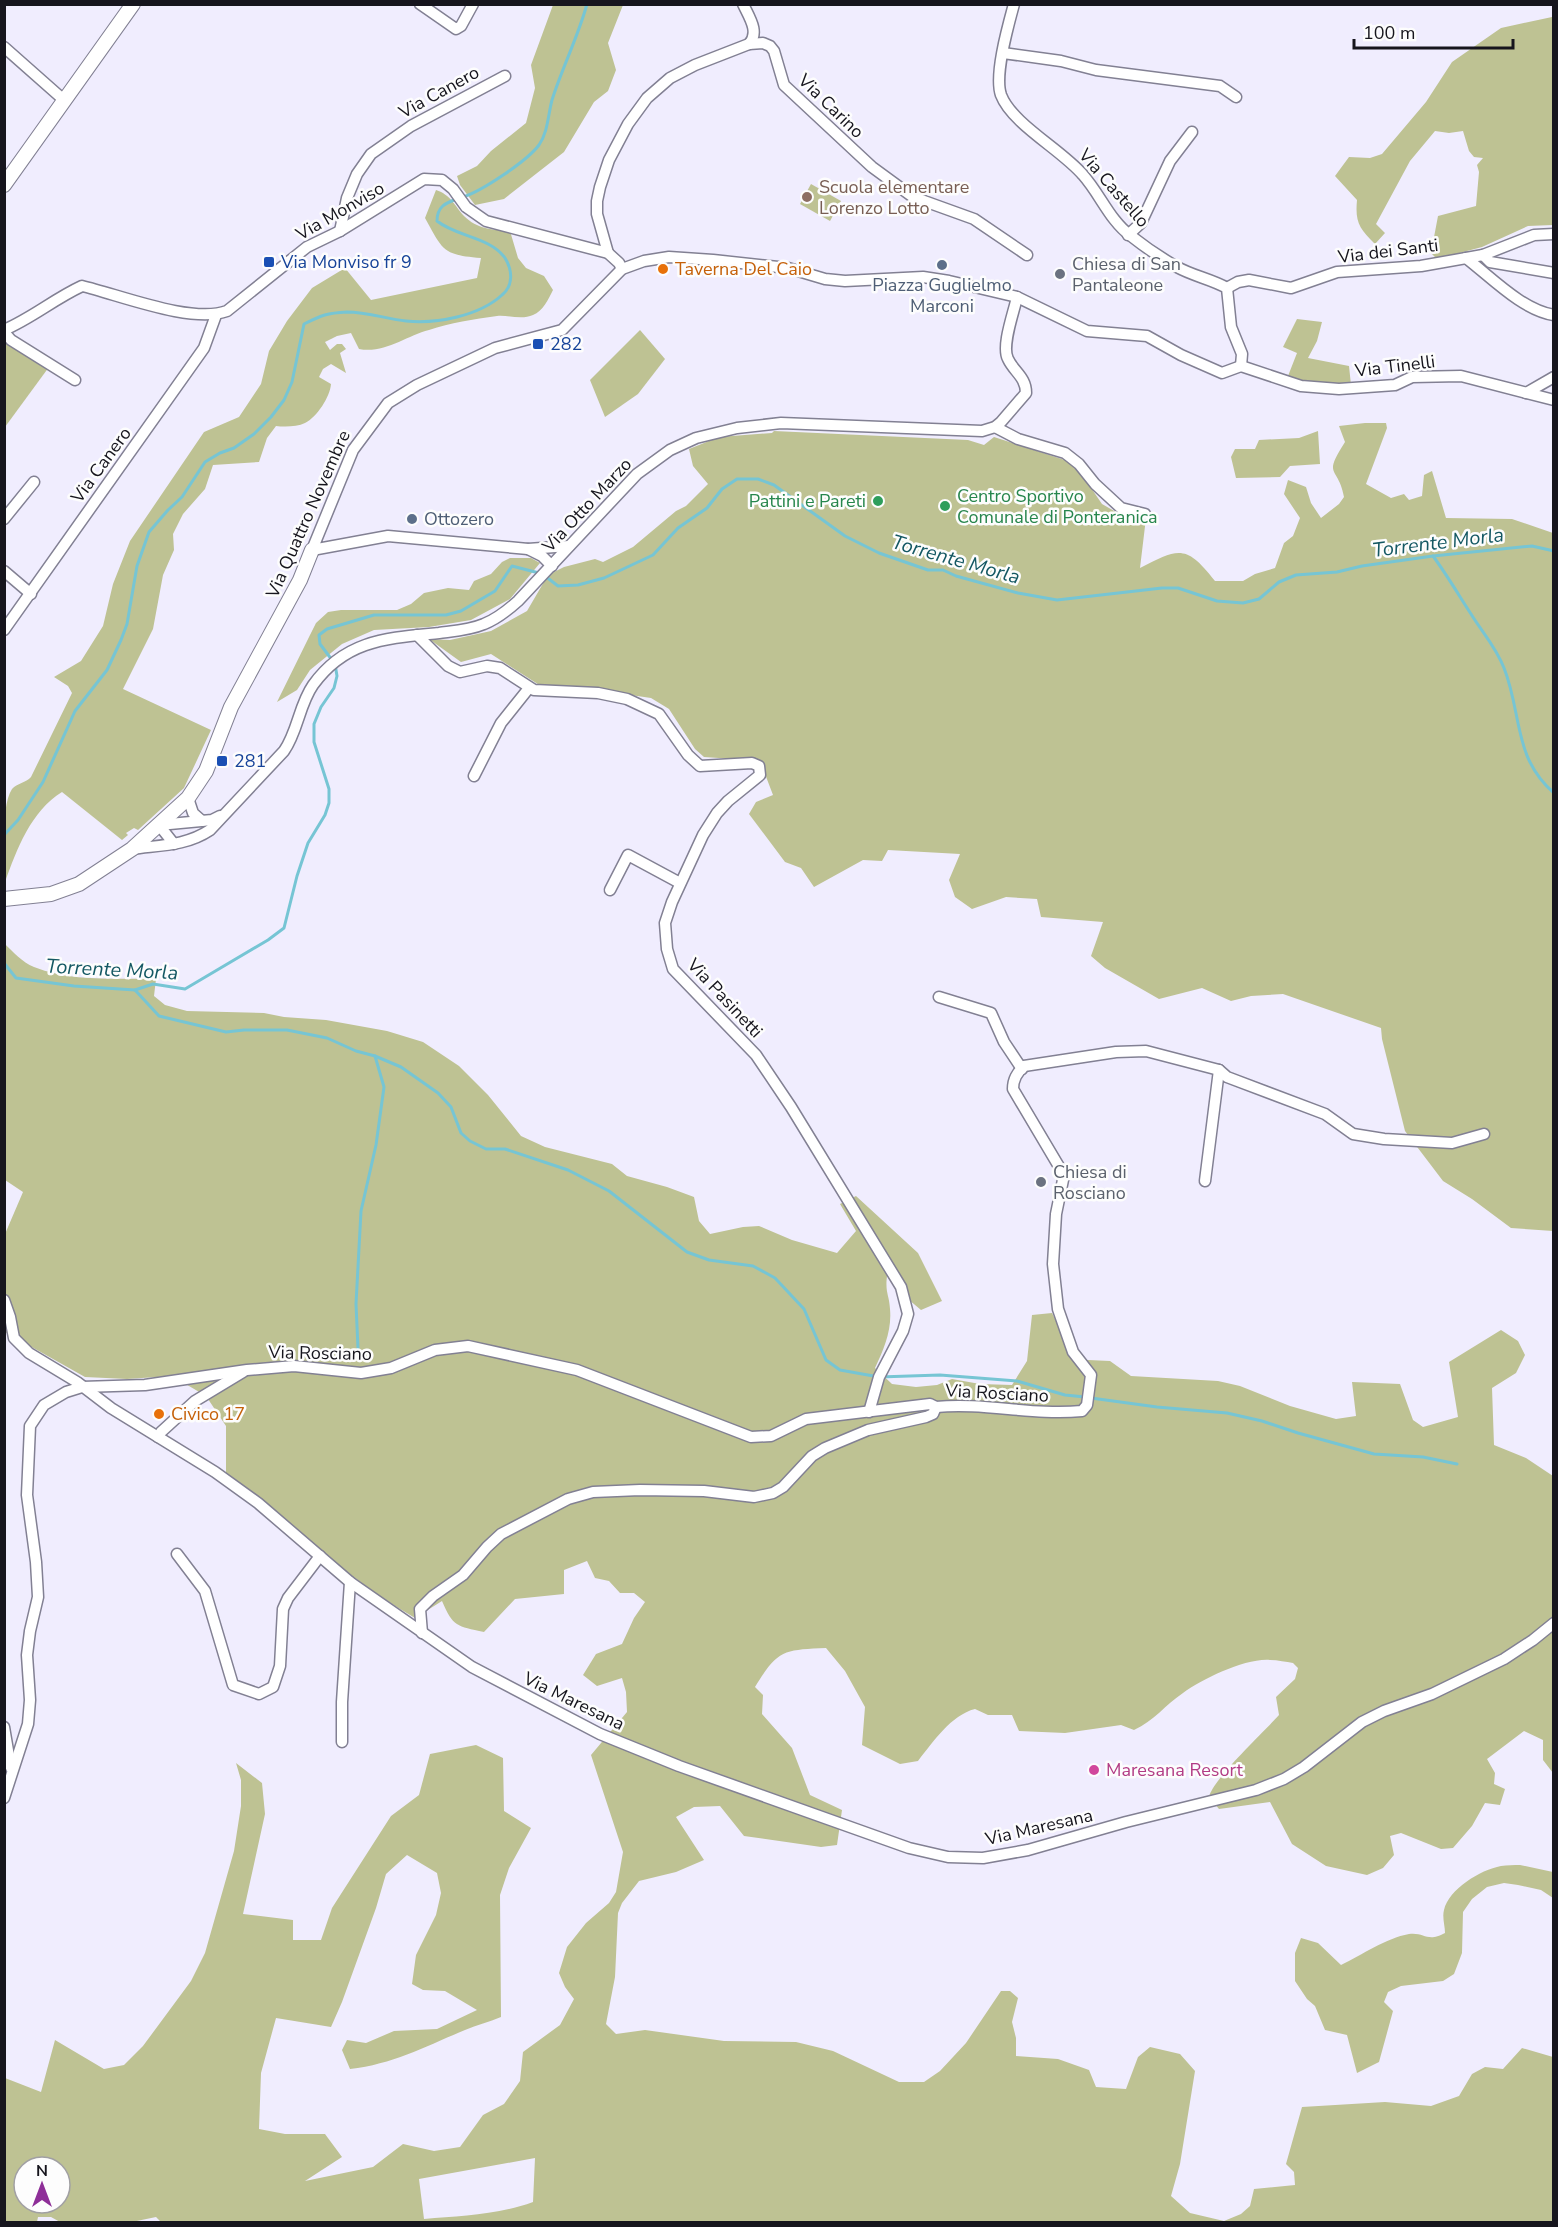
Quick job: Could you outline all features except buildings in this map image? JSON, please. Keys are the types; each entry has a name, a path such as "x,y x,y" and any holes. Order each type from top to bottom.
{"street":[{"path":"4,185 133,4"},
{"path":"420,4 456,29 461,26 473,4"},
{"path":"622,269 608,253 597,214 597,201 609,160 628,124 647,98 670,78 695,64 749,44 754,39 743,4"},
{"name":"Via Castello","path":"1014,4 1003,53 1000,81 1000,93 1005,103 1018,118 1083,174 1128,235 1178,267 1227,288"},
{"name":"Via Carino","path":"749,44 763,43 770,46 774,51 784,85 872,166 913,197 974,219 1027,255"},
{"path":"4,47 64,101"},
{"path":"1003,53 1061,61 1096,70 1220,86 1236,97"},
{"name":"Via Canero","path":"340,231 347,198 357,174 371,154 411,126 505,76"},
{"path":"1128,235 1141,223 1170,161 1192,132"},
{"name":"Via Monviso","path":"216,315 227,311 307,247 340,231 424,179 442,180 453,189 466,207 486,221 608,253"},
{"name":"Via dei Santi","path":"1227,288 1238,282 1249,280 1292,288 1337,272 1421,266 1483,255 1534,236 1554,234"},
{"path":"1483,255 1490,262 1554,273"},
{"name":"Via Quattro Novembre","path":"4,899 51,894 79,884 132,849 188,798 206,771 231,707 300,580 353,450 388,403 417,385 495,348 562,330 622,269 644,261 669,257 788,268 825,279 845,281 923,277 949,281 1017,297 1087,331 1147,336 1181,355 1222,373 1241,366"},
{"path":"1466,258 1526,304 1540,313 1554,315"},
{"path":"75,380 11,340 4,331 26,321 81,286 184,314 216,315"},
{"path":"1227,288 1231,327 1242,354 1241,366"},
{"path":"1017,297 1005,348 1008,360 1023,379 1026,393 995,427 1018,439 1065,453 1079,464 1100,490 1121,508 1145,514"},
{"name":"Via Canero","path":"4,630 199,355 216,315"},
{"name":"Via Tinelli","path":"1241,366 1301,386 1339,389 1395,385 1412,377 1461,376 1554,400"},
{"path":"1526,393 1554,377"},
{"name":"Via Otto Marzo","path":"132,849 174,844 199,837 210,830 284,751 291,741 309,693 329,668 346,653 366,643 383,639 462,630 484,625 504,614 650,463 670,450 715,432 781,423 982,430 995,427"},
{"path":"4,519 34,483"},
{"path":"312,550 388,536 528,549 570,546"},
{"path":"528,549 543,556 551,567"},
{"path":"4,571 31,594"},
{"name":"Via Pasinetti","path":"417,635 448,666 460,672 487,666 500,668 534,690 598,693 627,699 659,714 688,755 700,766 752,763 759,766 760,775 728,801 703,834 680,883 665,923 667,949 673,969 756,1055 791,1107 902,1287 908,1314 903,1331 879,1377 869,1412"},
{"path":"474,776 501,723 529,688"},
{"path":"188,798 193,813 202,821"},
{"name":"Via Otto Marzo","path":"159,825 212,820 225,814"},
{"path":"159,825 174,844"},
{"path":"610,890 628,855 680,883"},
{"path":"939,997 991,1013 1004,1042 1022,1069 1024,1066 1084,1056 1146,1051 1219,1070 1227,1077 1325,1114 1353,1134 1384,1139 1452,1143 1484,1134"},
{"name":"Via Rosciano","path":"82,1387 145,1385 247,1370 294,1366 361,1373 391,1368 435,1350 468,1346 577,1370 750,1437 771,1436 806,1419 930,1404 936,1407 983,1406 1064,1413 1082,1411 1087,1405 1091,1375 1073,1352 1058,1309 1053,1264 1056,1214 1064,1175 1013,1089 1013,1081 1022,1069"},
{"path":"1205,1181 1219,1070"},
{"name":"Via Maresana","path":"4,1300 14,1338 29,1353 111,1408 215,1472 258,1503 350,1582 491,1678 590,1730 679,1766 909,1848 948,1857 983,1858 1028,1850 1126,1822 1256,1790 1284,1779 1304,1767 1362,1722 1384,1711 1431,1694 1504,1659 1554,1623"},
{"path":"158,1437 195,1401 247,1370"},
{"path":"4,1798 28,1724 30,1700 27,1654 38,1597 36,1562 27,1496 30,1426 49,1402 66,1392 82,1387"},
{"path":"422,1633 420,1609 433,1596 464,1575 501,1534 568,1499 593,1492 640,1490 704,1491 754,1497 773,1493 783,1488 812,1456 825,1448 868,1430 926,1418 933,1414 936,1407"},
{"path":"177,1554 205,1591 233,1685 259,1694 273,1687 280,1666 283,1610 288,1598 320,1556"},
{"path":"342,1742 342,1702 350,1582"},
{"path":"4,1727 12,1771"}],"green space":[{"path":"553,5 623,5 608,43 616,70 608,91 594,102 564,152 504,199 475,205 460,185 457,176 477,166 491,151 526,123 535,88 531,65"},
{"path":"1553,14 1553,225 1528,226 1482,247 1437,259 1431,253 1438,216 1476,206 1479,172 1477,165 1483,158 1474,157 1469,151 1463,131 1449,133 1435,131 1410,161 1376,224 1385,233 1375,244 1359,224 1357,200 1335,176 1349,157 1370,158 1382,154 1426,102 1452,62 1501,28 1552,17"},
{"path":"811,184 841,201 830,221 800,204"},
{"path":"436,190 449,198 474,224 510,231 518,258 526,268 544,276 553,290 547,301 540,311 529,316 497,316 454,323 377,349 359,349 351,333 325,342 330,350 337,344 342,344 346,349 340,353 346,373 331,364 323,369 319,377 331,384 328,395 318,411 310,420 302,424 276,426 267,438 259,462 213,465 205,489 183,514 173,534 174,550 163,575 153,629 123,689 211,730 184,788 138,830 134,828 126,833 128,835 122,840 62,792 42,809 26,832 5,882 4,834 8,797 14,787 31,777 72,693 68,686 54,677 81,661 103,626 113,584 130,541 204,432 239,417 261,384 269,351 287,321 312,288 345,268 371,300 477,278 481,258 458,255 445,249 425,218"},
{"path":"1297,319 1322,322 1317,341 1308,358 1349,366 1351,385 1304,383 1288,376 1297,353 1283,347"},
{"path":"640,330 665,359 638,394 605,417 590,380"},
{"path":"4,338 49,367 5,427 4,427"},
{"path":"1386,423 1387,428 1366,484 1391,498 1404,494 1409,500 1422,496 1424,475 1432,471 1446,518 1512,519 1553,533 1553,1231 1511,1228 1443,1181 1405,1131 1381,1028 1283,994 1251,996 1231,1001 1202,988 1159,999 1105,968 1091,956 1103,922 1041,917 1037,899 1006,897 972,909 955,897 949,880 960,854 888,850 882,861 863,860 814,887 801,868 785,862 749,814 756,802 773,795 763,761 704,757 695,749 669,709 651,698 576,687 544,688 491,654 461,662 429,639 450,640 491,631 527,611 548,575 564,567 595,559 603,562 633,547 676,511 686,506 708,484 693,466 689,449 719,437 774,431 968,440 984,445 994,437 1074,463 1102,504 1123,516 1146,518 1140,568 1164,556 1181,553 1197,561 1215,581 1243,581 1255,574 1275,568 1284,543 1293,536 1300,518 1284,494 1288,480 1306,487 1311,503 1321,518 1339,504 1344,497 1333,467 1345,442 1339,426"},
{"path":"1318,431 1320,464 1290,466 1280,477 1236,478 1231,457 1235,449 1255,449 1259,440 1299,438"},
{"path":"510,558 531,558 540,563 510,599 471,620 429,627 374,630 342,644 310,670 297,690 277,702 316,623 328,612 397,610 411,604 424,593 448,588 469,590 474,581 491,574 502,562"},
{"path":"4,943 26,962 48,972 78,977 156,979 154,996 165,1005 187,1011 264,1013 326,1020 387,1031 423,1042 459,1066 488,1095 521,1136 545,1147 612,1164 627,1176 694,1197 699,1221 710,1234 759,1226 792,1240 837,1253 856,1231 840,1204 856,1196 918,1253 942,1301 921,1310 902,1294 887,1276 890,1309 889,1332 875,1368 892,1384 916,1387 937,1385 952,1379 980,1384 1012,1385 1027,1361 1032,1315 1052,1313 1077,1363 1088,1360 1110,1361 1131,1376 1218,1381 1240,1386 1290,1406 1336,1419 1356,1416 1352,1382 1400,1384 1413,1420 1423,1427 1458,1417 1449,1362 1501,1330 1518,1341 1525,1355 1516,1373 1492,1388 1494,1445 1526,1458 1553,1476 1553,1773 1543,1760 1543,1740 1524,1731 1487,1759 1495,1773 1494,1784 1505,1789 1500,1805 1485,1803 1472,1826 1453,1848 1441,1849 1401,1833 1390,1836 1394,1855 1383,1868 1367,1875 1326,1866 1292,1844 1270,1802 1219,1809 1209,1797 1213,1789 1229,1768 1279,1715 1276,1697 1295,1679 1298,1668 1293,1663 1260,1660 1225,1670 1183,1693 1148,1722 1134,1730 1121,1725 1065,1733 1019,1731 1012,1715 988,1715 975,1709 950,1723 918,1761 900,1764 862,1745 865,1707 845,1671 826,1648 791,1651 776,1658 755,1687 763,1695 762,1714 792,1748 810,1795 842,1810 837,1845 821,1847 744,1836 720,1806 694,1807 676,1817 704,1860 676,1872 639,1881 622,1903 618,1913 615,1977 606,2024 616,2034 645,2030 724,2041 796,2042 833,2051 899,2082 924,2082 940,2071 966,2043 1001,1991 1010,1991 1018,1998 1012,2022 1016,2038 1016,2056 1058,2059 1089,2070 1096,2087 1126,2089 1138,2057 1150,2047 1180,2054 1195,2071 1180,2164 1171,2196 1190,2213 1224,2221 1241,2214 1250,2206 1254,2189 1295,2185 1294,2172 1286,2164 1302,2107 1385,2102 1431,2106 1459,2096 1472,2074 1485,2067 1503,2069 1522,2048 1553,2057 1553,2222 161,2222 156,2217 132,2222 60,2222 51,2217 38,2217 37,2222 5,2222 5,2078 41,2092 55,2040 104,2069 124,2065 143,2046 191,1981 205,1953 234,1851 241,1806 241,1780 236,1763 262,1783 265,1814 243,1914 293,1920 293,1940 321,1940 332,1908 391,1816 419,1795 430,1754 476,1745 503,1758 504,1811 531,1828 509,1868 500,1895 501,2017 395,2059 350,2069 342,2050 347,2040 366,2043 394,2031 437,2029 477,2010 445,1991 423,1990 412,1984 416,1955 436,1915 441,1893 437,1873 407,1855 386,1874 376,1908 331,2027 276,2018 261,2073 259,2129 285,2134 325,2134 342,2157 305,2181 373,2167 403,2144 434,2151 460,2147 483,2115 504,2104 520,2081 523,2052 560,2025 574,1999 559,1973 567,1947 586,1923 609,1903 616,1892 623,1852 591,1755 627,1712 626,1692 622,1678 597,1686 583,1675 596,1654 622,1644 634,1618 645,1602 634,1593 620,1593 609,1581 595,1578 587,1561 564,1570 564,1594 515,1599 484,1632 457,1624 449,1616 442,1601 415,1618 390,1603 226,1477 226,1426 206,1396 172,1376 127,1379 85,1377 5,1332 5,1234 23,1192 5,1180","holes":["535,2158 533,2202 493,2212 424,2219 419,2179"]},
{"path":"1520,1865 1553,1872 1553,1898 1541,1890 1504,1883 1487,1887 1472,1899 1463,1912 1462,1953 1454,1974 1443,1981 1401,1986 1388,1992 1384,2002 1393,2011 1379,2062 1357,2073 1347,2035 1325,2030 1315,2006 1307,1999 1295,1981 1295,1953 1301,1938 1318,1943 1341,1965 1400,1936 1414,1934 1439,1936 1445,1933 1443,1913 1447,1902 1459,1888 1475,1876 1493,1868"}],"waterway":[{"path":"463,197 504,175 539,145 546,129 556,88 587,4"},
{"path":"4,835 18,820 43,782 75,711 107,670 127,624 137,566 149,532 182,497 205,462 234,448 254,434 284,400 292,382 304,324 325,315 347,312 418,322 444,320 482,308 506,291 511,278 505,258 499,251 437,221 438,212 442,206 457,199"},
{"name":"Torrente Morla","path":"545,576 558,586 578,585 604,578 653,555 678,528 707,508 722,489 737,479 758,479 774,485 845,536 879,553 928,570 943,570 956,576 1018,593 1057,600 1178,588 1217,601 1243,603 1259,599 1279,582 1296,575 1337,572 1362,566 1433,556 1532,546 1554,551"},
{"path":"1433,556 1501,660 1510,685 1525,750 1531,765 1554,793"},
{"name":"Torrente Morla","path":"4,963 16,978 74,986 135,990 153,984 185,989 268,940 284,928 308,843 325,815 329,803 329,789 314,742 314,724 321,707 334,688 337,676 335,664 320,644 319,635 327,629 374,615 446,615 461,611 495,591 512,566 539,573"},
{"path":"135,990 159,1016 226,1032 287,1030 327,1038 356,1051 375,1056 384,1087 376,1145 361,1211 356,1304 358,1348"},
{"path":"375,1056 401,1067 438,1093 451,1107 461,1133 470,1141 486,1149 505,1149 568,1170 609,1191 687,1252 709,1260 753,1266 775,1278 804,1309 826,1360 840,1370 879,1377 940,1375 1017,1381 1065,1395 1085,1397"},
{"path":"1091,1398 1227,1413 1374,1454 1423,1457 1457,1464"}],"place":[{"name":"Scuola elementare Lorenzo Lotto","path":"807,197"},
{"name":"Via Monviso fr 9","path":"269,262"},
{"name":"Piazza Guglielmo Marconi","path":"942,265"},
{"name":"Taverna Del Caio","path":"663,269"},
{"name":"Chiesa di San Pantaleone","path":"1060,274"},
{"name":"282","path":"538,344"},
{"name":"Pattini e Pareti","path":"878,501"},
{"name":"Centro Sportivo Comunale di Ponteranica","path":"945,506"},
{"name":"Ottozero","path":"412,519"},
{"name":"281","path":"222,761"},
{"name":"Chiesa di Rosciano","path":"1041,1182"},
{"name":"Civico 17","path":"159,1414"},
{"name":"Maresana Resort","path":"1094,1770"}]}
